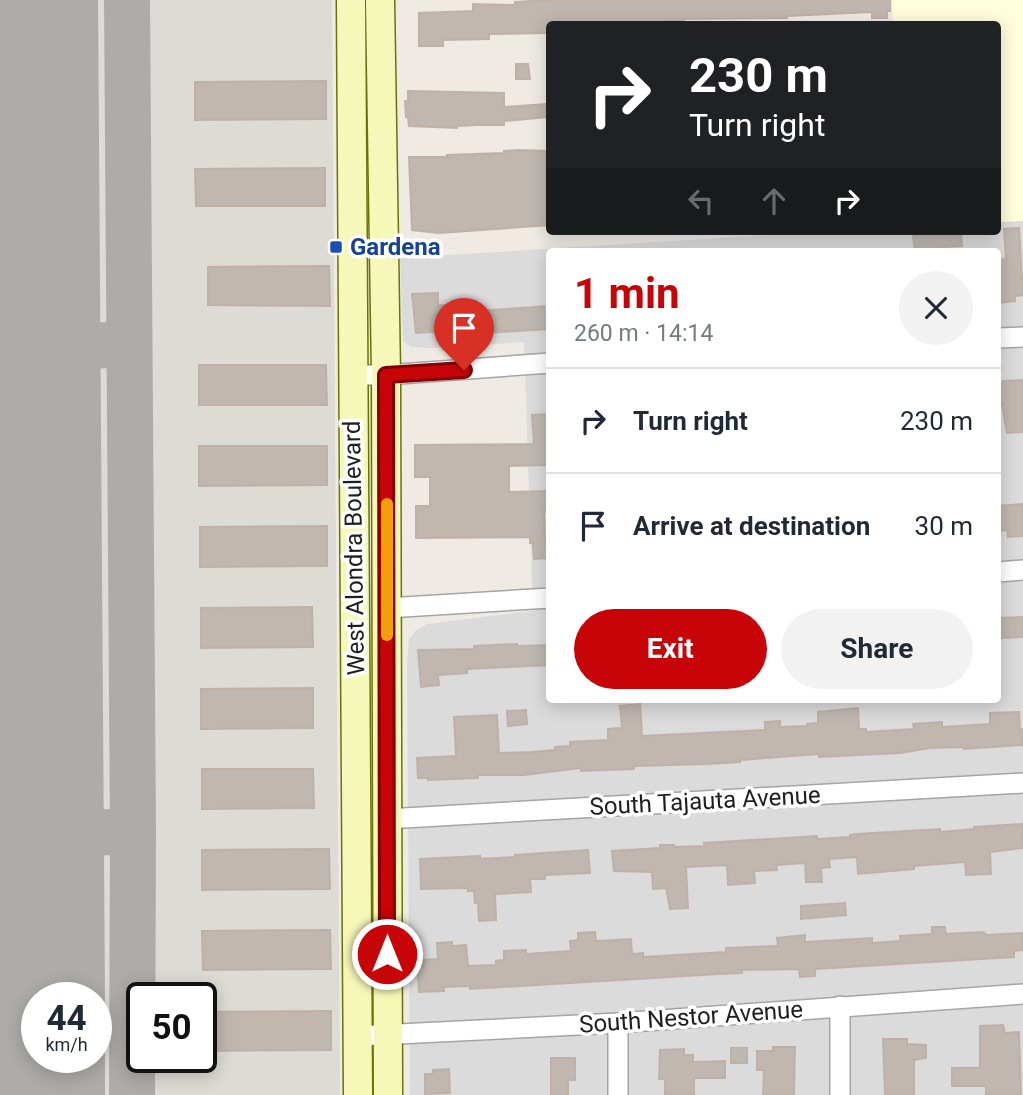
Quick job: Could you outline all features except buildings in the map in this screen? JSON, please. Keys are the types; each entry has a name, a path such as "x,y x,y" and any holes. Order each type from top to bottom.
{"main road":[{"name":"West Alondra Boulevard","path":"351,0 358,1095"},
{"name":"West Alondra Boulevard","path":"380,0 386,375 388,1095"}],"street":[{"path":"1001,338 1023,337"},
{"path":"352,375 546,363"},
{"path":"1001,572 1023,570"},
{"path":"387,608 546,598"},
{"name":"South Tajauta Avenue","path":"386,819 1023,783"},
{"name":"South Nestor Avenue","path":"358,1036 618,1023 1023,994"},
{"path":"840,1006 840,1095"},
{"path":"618,1023 618,1095"}],"shaded area":[{"path":"0,0 332,0 340,1095 0,1095"},
{"path":"892,0 1023,0 1023,221 1001,222 1001,21 893,21"},
{"path":"1023,221 1023,1095 410,1095 409,639 416,630 427,624 533,611 524,342 431,348 412,347 403,342 400,258 546,249 546,703 1001,703 1001,248 561,248 770,235 1001,235 1001,222"}],"taxiway":[{"path":"127,0 133,832 132,1095"},
{"path":"44,346 129,345"},
{"path":"0,833 133,832"}],"runway":[{"path":"41,0 48,982"},
{"path":"48,1073 48,1095"}],"slow traffic":[{"path":"387,504 387,635"}],"place":[{"name":"Gardena","path":"336,247"}],"route":[{"path":"387,954 386,375 464,370"}]}
